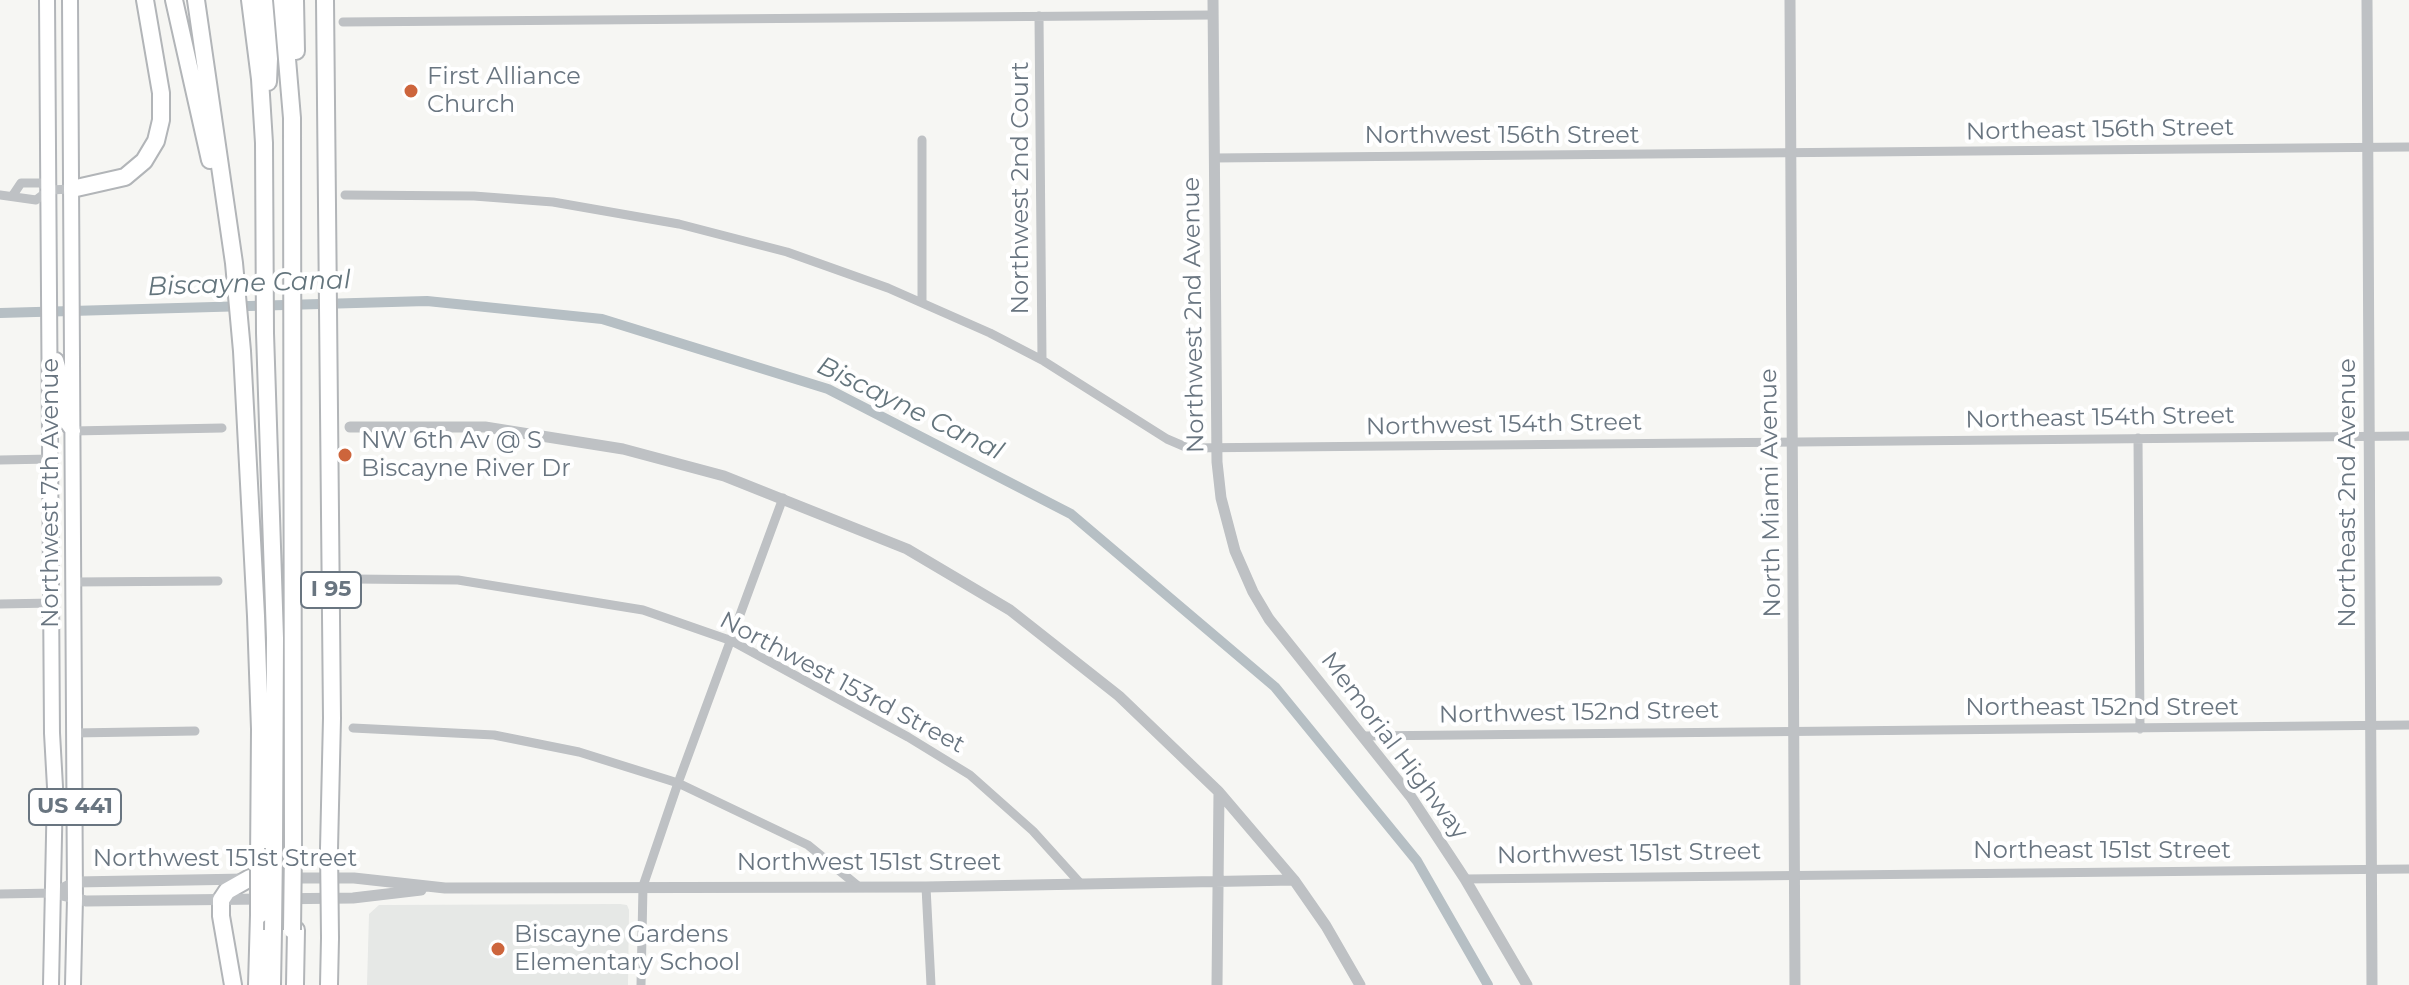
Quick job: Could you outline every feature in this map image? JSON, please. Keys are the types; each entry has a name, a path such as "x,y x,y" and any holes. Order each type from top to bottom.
{"highway":[{"path":"72,189 125,177 144,161 156,141 161,120 161,93 145,0"},
{"path":"174,0 207,154 222,183"},
{"path":"196,0 234,263 242,351 257,630 257,985"},
{"path":"250,0 264,143 265,333 275,638 272,985"},
{"path":"264,0 269,59 264,143"},
{"path":"280,0 292,118 295,281"},
{"path":"293,985 295,0"},
{"path":"316,0 320,184 326,202"},
{"name":"I 95","path":"325,0 332,703 329,985"},
{"path":"233,985 221,900 227,891 250,878"}],"main road":[{"name":"Northwest 7th Avenue","path":"47,0 54,893 51,985"},
{"name":"Northwest 7th Avenue","path":"70,0 73,985"},
{"path":"50,355 58,367 60,413 73,431"},
{"path":"51,459 63,472 67,514 72,518"},
{"path":"52,603 66,621 67,672 74,689"}],"street":[{"name":"Northwest 2nd Avenue","path":"1213,0 1216,448 1221,498 1235,551 1269,619"},
{"name":"North Miami Avenue","path":"1790,0 1795,985"},
{"name":"Northeast 2nd Avenue","path":"2367,0 2372,985"},
{"path":"343,22 1213,15"},
{"name":"Northwest 2nd Court","path":"1039,16 1042,360"},
{"path":"922,140 922,302"},
{"name":"Northeast 156th Street","path":"1791,153 2409,147"},
{"name":"Northwest 156th Street","path":"1214,158 1791,153"},
{"path":"13,195 21,183 41,183 49,190"},
{"path":"0,195 36,200 49,190 72,189"},
{"name":"Northwest 154th Street","path":"345,195 515,198 579,206 661,221 802,257 922,302 990,333 1042,360 1174,443 1188,448 1792,441"},
{"path":"350,427 485,427 623,449 724,476 907,549 1010,610 1119,696 1219,792 1294,880 1326,926 1360,985"},
{"path":"73,431 222,428"},
{"name":"Northeast 154th Street","path":"1792,441 2409,436"},
{"path":"2138,438 2140,729"},
{"path":"0,460 51,459"},
{"path":"641,985 643,886 783,498"},
{"name":"Northwest 153rd Street","path":"352,579 458,580 643,610 732,641 908,737 970,775 1033,831 1080,883"},
{"path":"73,582 218,581"},
{"path":"0,604 52,603"},
{"name":"Memorial Highway","path":"1269,619 1411,797 1465,879 1527,985"},
{"name":"Northeast 152nd Street","path":"1795,729 2409,725"},
{"path":"353,728 494,735 579,752 678,783 808,845 858,886"},
{"name":"Northwest 152nd Street","path":"1364,736 1795,729"},
{"path":"74,733 195,731"},
{"path":"1217,985 1219,792"},
{"name":"Northeast 151st Street","path":"1795,874 2409,869"},
{"name":"Northwest 151st Street","path":"1465,879 1795,874"},
{"name":"Northwest 151st Street","path":"54,893 75,882 250,878 354,878 445,888"},
{"path":"353,898 354,878"},
{"name":"Northwest 151st Street","path":"0,894 54,893 86,901 221,900 353,898 445,888 926,887 1294,880"},
{"path":"926,887 931,985"}],"shaded area":[{"name":"Biscayne Gardens Elementary School","path":"379,905 627,905 629,910 628,985 367,985 369,914"}],"waterway":[{"name":"Biscayne Canal","path":"0,313 427,301 602,319 828,389 1071,514 1275,687 1417,861 1488,985"}],"place":[{"name":"First Alliance Church","path":"411,91"},
{"name":"NW 6th Av @ S Biscayne River Dr","path":"345,455"},
{"name":"Biscayne Gardens Elementary School","path":"498,949"}]}
